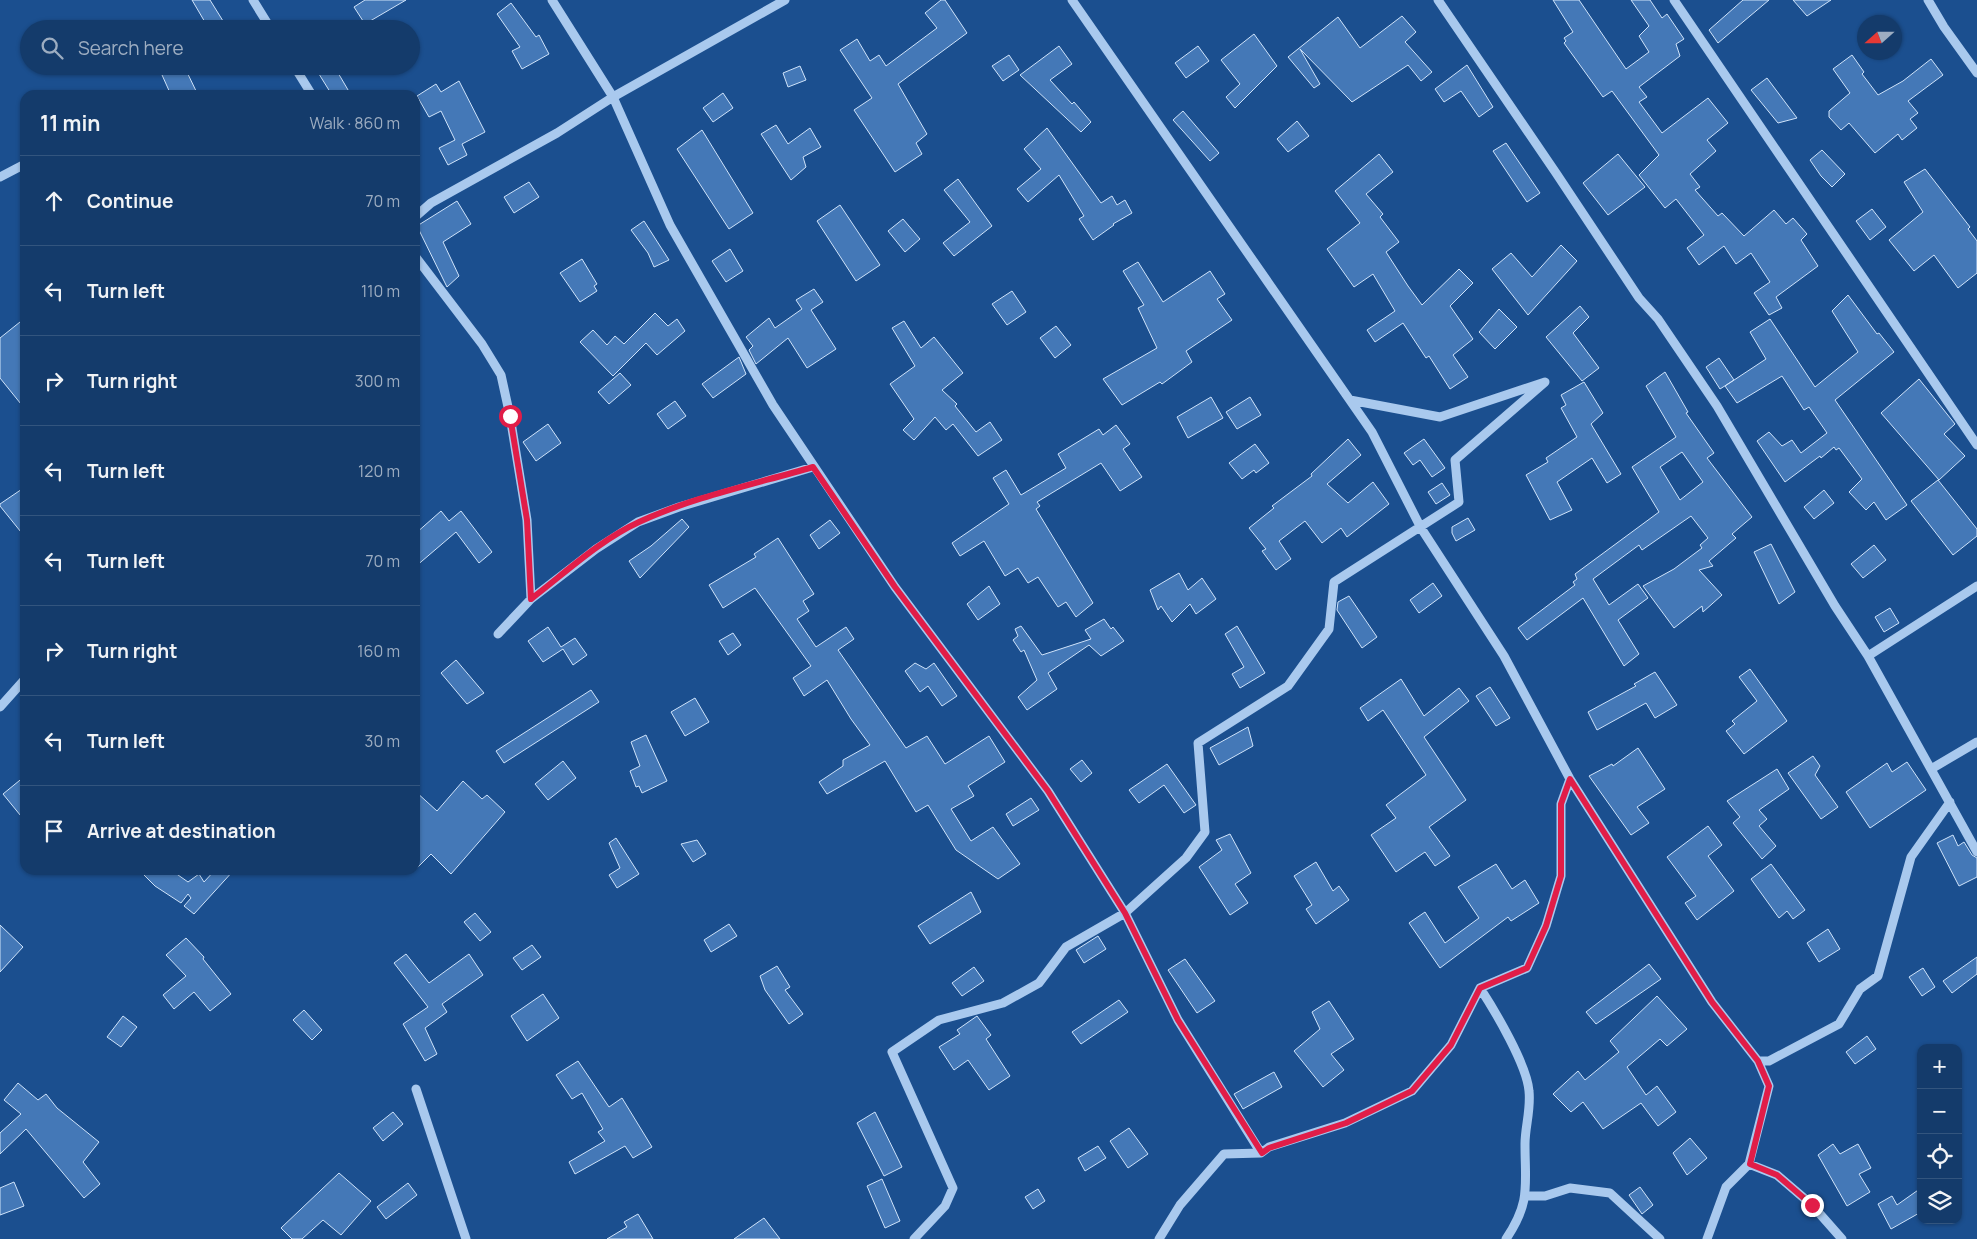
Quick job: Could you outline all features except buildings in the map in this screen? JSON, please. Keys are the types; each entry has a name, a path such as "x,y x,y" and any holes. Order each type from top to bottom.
{"street":[{"path":"253,0 265,20"},
{"path":"552,0 613,97 670,225 773,405 895,587 1043,784 1125,913 1178,1020 1262,1153"},
{"path":"765,0 770,9"},
{"path":"420,213 431,203 557,133 613,97 785,0"},
{"path":"1072,0 1372,432 1421,528 1504,656 1570,779 1712,1002 1758,1061 1769,1086 1750,1164 1726,1187 1707,1239"},
{"path":"1438,0 1639,298 1658,318 1716,406 1830,597 1868,656 1977,852"},
{"path":"1674,0 1977,445"},
{"path":"1928,0 1944,27 1977,73"},
{"path":"300,75 309,90"},
{"path":"0,177 20,167"},
{"path":"420,263 482,344 501,375 510,416 527,520 531,599"},
{"path":"914,1239 945,1206 953,1188 892,1052 939,1020 1003,1003 1039,983 1066,947 1125,913 1186,858 1205,832 1198,743 1288,686 1329,629 1334,582 1459,502 1455,460 1544,382 1440,417 1350,400"},
{"path":"498,634 531,599 596,549 638,522 678,507 813,467"},
{"path":"1868,656 1977,586"},
{"path":"0,707 20,685"},
{"path":"1931,769 1977,742"},
{"path":"1159,1239 1180,1205 1224,1154 1262,1153 1269,1148 1346,1123 1412,1091 1451,1045 1480,988 1527,968 1546,926 1561,876 1561,804 1570,779"},
{"path":"1758,1061 1769,1061 1839,1024 1860,990 1878,976 1911,857 1950,802"},
{"path":"1480,988 1499,1017 1530,1089 1530,1112 1525,1142 1526,1196 1516,1225 1506,1239"},
{"path":"416,1090 466,1239"},
{"path":"1750,1164 1777,1175 1812,1205 1842,1239"},
{"path":"1526,1196 1545,1196 1570,1188 1610,1192 1660,1239"}],"route":[{"path":"510,416 527,520 531,599 596,549 638,522 678,507 813,467 895,587 1048,791 1125,913 1178,1020 1262,1153 1269,1148 1346,1123 1412,1091 1451,1045 1480,988 1527,968 1546,926 1561,876 1561,804 1570,779 1712,1002 1758,1061 1769,1086 1750,1164 1777,1175 1812,1205"}]}
